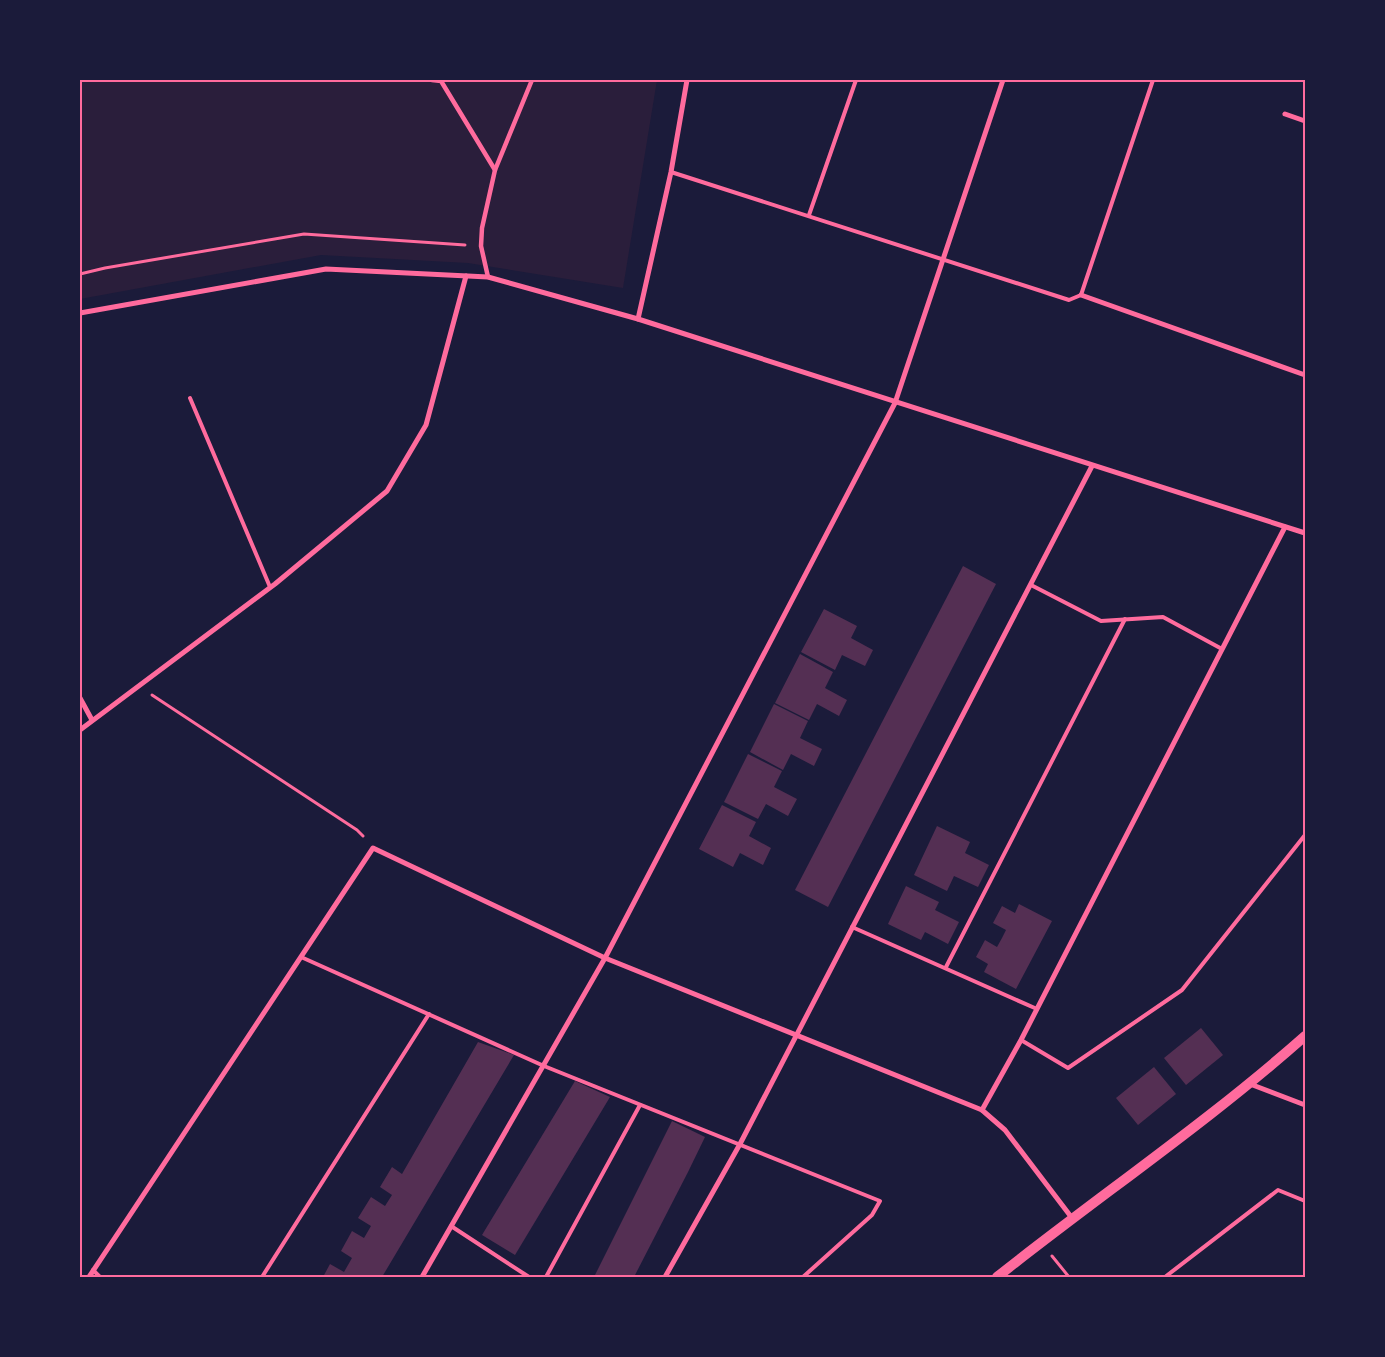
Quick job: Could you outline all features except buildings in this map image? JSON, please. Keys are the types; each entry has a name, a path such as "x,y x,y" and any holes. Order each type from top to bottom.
{"main road":[{"path":"997,1277 1040,1242 1250,1084 1305,1036"}],"street":[{"path":"432,80 448,80"},
{"path":"488,277 481,246 482,228 495,170 532,80"},
{"path":"638,319 671,172 687,80"},
{"path":"422,1277 605,958 895,403 1003,80"},
{"path":"441,81 495,170"},
{"path":"1285,114 1305,121"},
{"path":"80,313 326,269 488,277 638,319 1305,533"},
{"path":"80,730 270,587 387,491 426,425 466,276"},
{"path":"1081,295 1305,375"},
{"path":"665,1277 740,1144 1092,466"},
{"path":"982,1110 1021,1040 1285,527"},
{"path":"80,698 92,720"},
{"path":"89,1277 373,848 605,958 795,1037 982,1110 1005,1130 1072,1218"},
{"path":"1250,1084 1305,1105"}],"lane":[{"path":"809,215 856,80"},
{"path":"671,172 1069,300 1081,295 1153,80"},
{"path":"190,398 270,587"},
{"path":"1031,585 1101,621 1163,617 1222,649"},
{"path":"946,967 1125,620"},
{"path":"1021,1040 1068,1068 1182,990 1305,835"},
{"path":"852,927 946,967 1037,1009"},
{"path":"301,957 544,1066 880,1201 872,1215 803,1277"},
{"path":"262,1277 429,1014"},
{"path":"546,1277 640,1105"},
{"path":"1165,1277 1278,1190 1305,1202"},
{"path":"451,1226 529,1277"},
{"path":"93,1270 100,1277"}],"path":[{"path":"80,274 105,268 304,234 481,246"},
{"path":"138,686 357,830 373,848"},
{"path":"1040,1242 1069,1277"}],"shaded area":[{"path":"80,80 657,80 623,288 468,263 321,255 80,299"}]}
